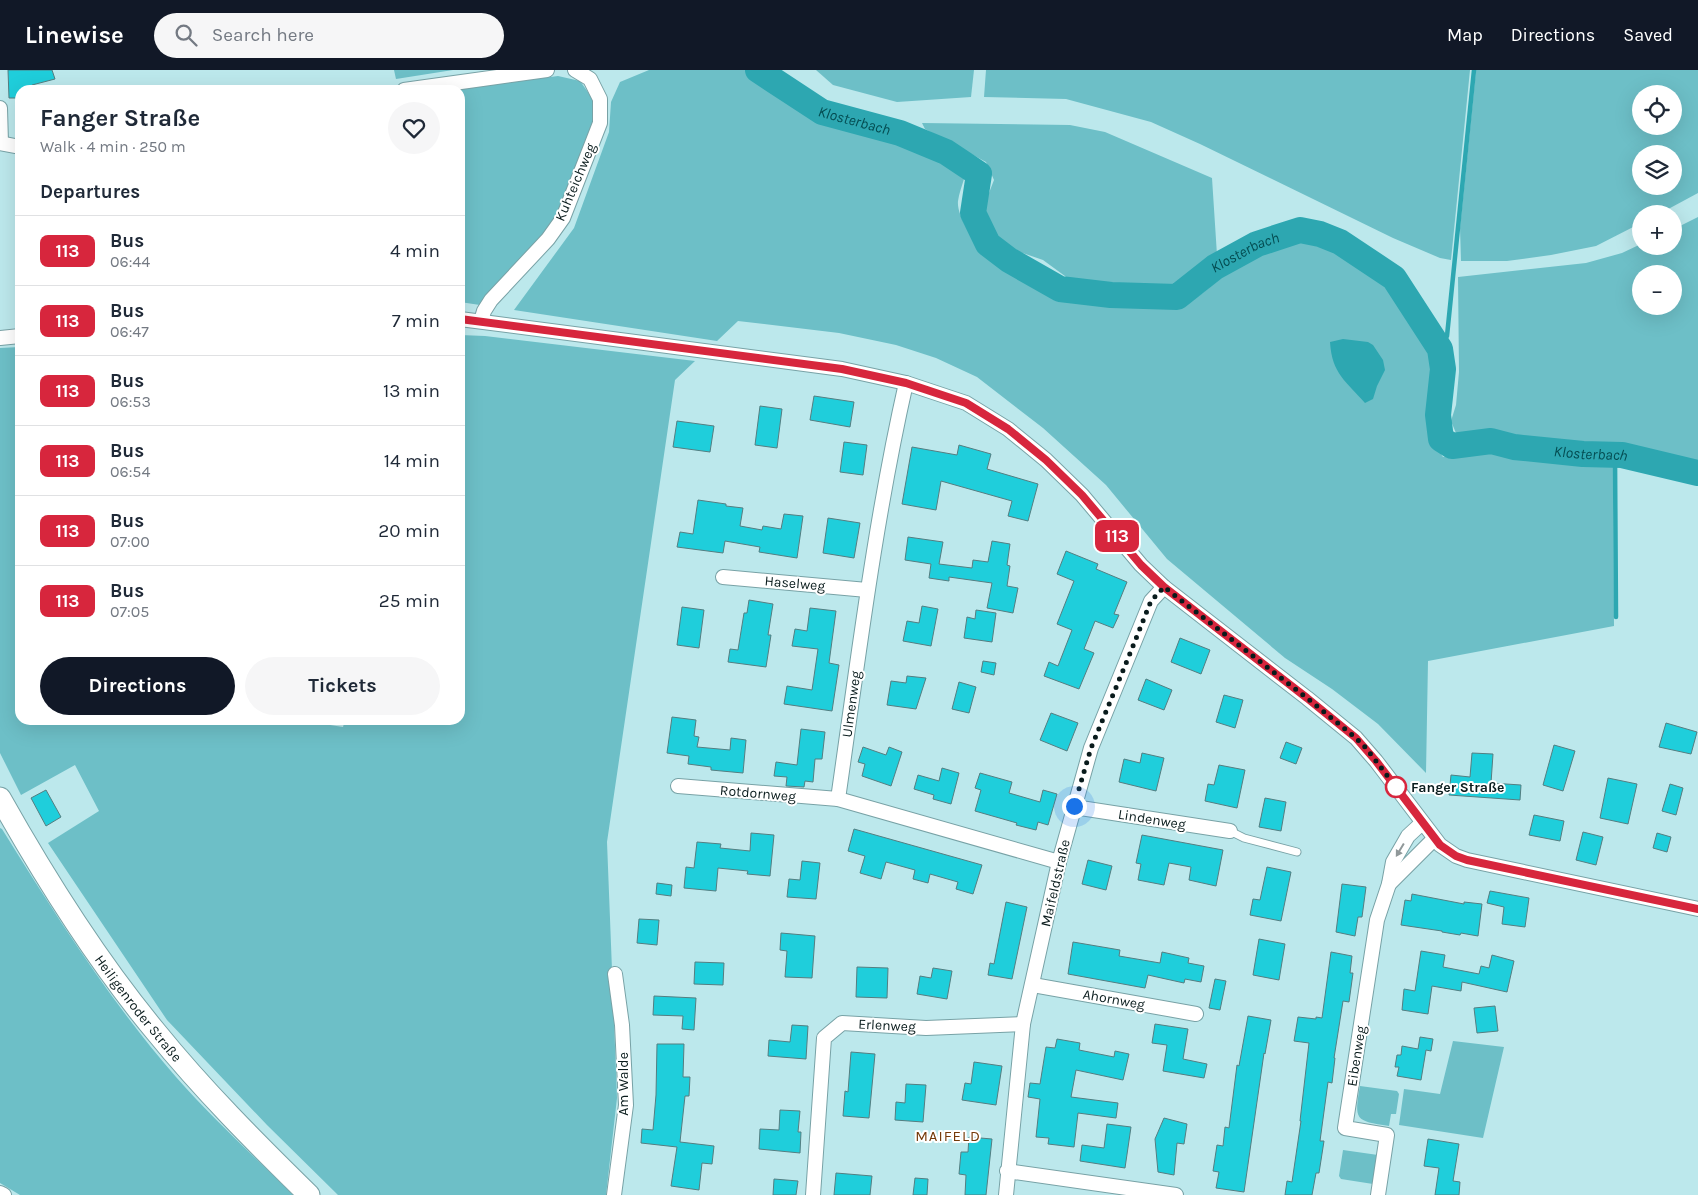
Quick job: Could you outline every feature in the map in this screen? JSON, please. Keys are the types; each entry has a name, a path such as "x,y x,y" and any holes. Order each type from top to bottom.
{"main road":[{"name":"Heiligenroder Straße","path":"0,798 28,849 84,937 154,1031 201,1085 271,1159 309,1195"}],"street":[{"path":"440,85 547,70"},
{"name":"Kuhteichweg","path":"482,321 484,311 491,300 548,239 562,218 600,123 600,99 590,78 575,70"},
{"path":"0,108 1,143 15,146"},
{"path":"465,319 842,369 906,383 966,403 1008,429 1046,460 1082,495 1141,565 1164,587 1300,692 1356,738 1376,761 1434,838 1447,851 1467,860 1698,909"},
{"path":"0,338 15,336"},
{"name":"Ulmenweg","path":"838,799 868,590 892,445 906,383"},
{"name":"Haselweg","path":"723,577 868,590"},
{"name":"Maifeldstraße","path":"1006,1195 1023,1024 1059,862 1091,748 1151,601 1164,587"},
{"name":"Rotdornweg","path":"678,786 838,799"},
{"path":"838,799 1059,862"},
{"name":"Lindenweg","path":"1074,806 1230,831"},
{"name":"Eibenweg","path":"1378,1195 1387,1135 1345,1128 1377,920 1389,884 1393,862 1408,836 1422,823"},
{"name":"Eibenweg","path":"1389,884 1434,838"},
{"name":"Am Walde","path":"614,1195 626,1105 622,1025 615,974"},
{"name":"Ahornweg","path":"1033,984 1196,1014"},
{"name":"Erlenweg","path":"813,1195 824,1038 842,1022 926,1028 1023,1024"},
{"path":"1007,1171 1176,1195"},
{"path":"0,1193 4,1195"}],"lane":[{"path":"1230,831 1244,838 1297,852"}],"shaded area":[{"path":"394,70 453,70 396,79"},
{"path":"649,70 748,70 791,100 827,121 840,127 900,142 929,155 964,179 958,198 959,209 967,228 980,248 995,263 1028,276 1046,290 1063,296 1100,300 1183,302 1198,296 1229,271 1273,245 1296,238 1313,236 1325,239 1336,245 1373,268 1392,283 1405,300 1419,326 1436,365 1437,385 1432,425 1436,445 1443,457 1463,452 1489,452 1613,465 1614,626 1428,661 1426,773 1378,724 1332,689 1285,658 1167,559 1106,485 1043,428 977,377 936,358 896,345 839,333 738,321 717,341 514,310 574,228 609,132 611,102 620,82"},
{"path":"816,70 974,70 971,97 897,102 833,85"},
{"path":"986,70 1470,70 1451,260 1440,258 1393,238 1151,122 1066,99 984,97"},
{"path":"1476,70 1698,70 1698,193 1676,205 1632,205 1632,228 1596,246 1507,261 1461,261 1460,228"},
{"path":"558,76 580,81 595,102 594,118 555,218 535,244 480,305 465,303 465,89"},
{"path":"922,123 1070,125 1105,132 1212,178 1217,255 1172,286 1118,286 1069,279 1043,260 1014,250 994,233 982,211 994,180 986,162 925,129"},
{"path":"1698,217 1698,464 1626,449 1523,444 1498,439 1458,438 1451,421 1456,405 1459,372 1458,277 1586,263 1632,248 1632,255 1682,255 1682,225"},
{"path":"465,335 695,361 675,380 607,842 617,1098 606,1195 338,1195 267,1125 167,1020 48,843 99,811 75,765 21,795 0,753 0,348 15,347 15,725 330,725 343,727 344,725 465,725"},
{"path":"1343,339 1368,342 1373,345 1383,360 1385,370 1373,399 1365,403 1341,376 1334,362 1330,342"},
{"path":"0,828 105,987 151,1048 204,1107 293,1195 20,1195 0,1183"},
{"path":"1453,1041 1504,1047 1483,1138 1399,1125 1404,1089 1440,1094"},
{"path":"1360,1086 1397,1091 1399,1094 1396,1114 1391,1114 1389,1126 1369,1122 1360,1117 1357,1106"},
{"path":"1343,1150 1378,1155 1373,1184 1341,1179 1339,1176"}],"building":[{"path":"8,70 52,70 55,79 32,85 15,85 15,98 9,98"},
{"path":"814,396 854,402 850,427 810,420"},
{"path":"760,406 782,409 777,448 755,445"},
{"path":"677,421 714,426 710,452 673,447"},
{"path":"844,442 867,445 863,475 840,472"},
{"path":"959,445 991,454 987,469 1038,484 1028,521 1008,516 1012,501 941,481 936,510 902,504 912,447 957,455"},
{"path":"698,500 743,508 740,526 762,530 763,526 781,529 784,514 803,516 797,558 759,552 760,547 725,541 723,553 677,547 680,532 693,534"},
{"path":"828,518 860,523 854,558 823,553"},
{"path":"908,537 943,542 939,564 972,568 973,560 988,562 992,541 1010,544 1007,565 1010,566 1007,586 1018,588 1013,613 987,608 992,583 949,577 949,581 929,578 931,564 905,560"},
{"path":"1066,551 1098,564 1096,569 1127,582 1114,614 1119,615 1113,628 1095,621 1084,649 1094,653 1079,689 1044,676 1049,662 1058,666 1072,630 1057,624 1074,581 1057,574"},
{"path":"749,600 773,604 768,635 771,635 766,667 728,662 730,649 738,650 744,613 747,613"},
{"path":"922,606 938,609 931,646 903,641 907,621 919,623"},
{"path":"682,607 704,610 699,648 677,645"},
{"path":"810,608 836,611 829,663 839,665 832,711 784,704 787,686 812,690 818,649 792,646 795,629 807,631"},
{"path":"976,610 996,613 992,642 964,638 967,617 975,619"},
{"path":"1180,638 1210,650 1201,674 1171,662"},
{"path":"983,661 996,663 994,675 981,672"},
{"path":"907,676 926,678 916,709 887,705 891,681 906,683"},
{"path":"1146,679 1172,690 1164,710 1138,700"},
{"path":"959,682 976,687 969,713 952,709"},
{"path":"1224,695 1243,700 1235,728 1216,722"},
{"path":"1051,713 1078,723 1067,751 1040,740"},
{"path":"672,717 696,720 694,736 699,737 697,747 730,750 731,738 746,740 743,773 711,770 711,767 688,764 689,756 667,753"},
{"path":"1666,723 1697,732 1691,754 1659,747"},
{"path":"801,729 825,732 822,759 815,759 813,782 805,781 804,787 786,786 787,777 774,776 776,762 797,765"},
{"path":"1286,742 1302,748 1296,764 1280,758"},
{"path":"1554,745 1575,751 1563,791 1543,785"},
{"path":"863,747 886,755 889,747 902,752 891,786 862,776 865,764 858,762"},
{"path":"1142,753 1164,758 1156,791 1119,782 1124,759 1140,763"},
{"path":"1472,753 1493,754 1491,783 1521,785 1520,800 1449,795 1451,775 1470,777"},
{"path":"1219,765 1245,770 1237,808 1205,801 1208,784 1214,785"},
{"path":"942,768 959,773 951,804 933,799 934,795 914,789 918,775 939,781"},
{"path":"980,773 1012,782 1009,793 1040,802 1043,790 1057,794 1048,825 1038,822 1036,830 975,811 981,790 975,788"},
{"path":"1608,778 1637,784 1628,824 1600,818"},
{"path":"1670,784 1683,788 1676,815 1662,811"},
{"path":"46,790 61,817 46,826 31,798"},
{"path":"1265,798 1286,802 1281,831 1259,827"},
{"path":"1534,815 1564,821 1560,841 1529,835"},
{"path":"854,829 982,865 973,894 956,889 958,882 930,874 928,883 913,879 915,870 886,862 881,879 860,873 865,856 848,851"},
{"path":"1583,832 1603,837 1596,865 1576,860"},
{"path":"751,833 774,835 770,876 747,874 748,871 718,868 716,891 684,888 686,867 694,868 697,842 721,844 720,848 750,851"},
{"path":"1657,833 1671,837 1667,852 1653,848"},
{"path":"1142,835 1223,850 1216,886 1189,880 1191,867 1169,863 1164,885 1138,880 1141,864 1136,863"},
{"path":"1088,860 1112,866 1106,890 1082,884"},
{"path":"802,861 820,863 816,899 787,897 789,879 800,880"},
{"path":"1267,867 1291,872 1281,921 1250,915 1253,899 1260,900"},
{"path":"657,883 672,885 671,896 656,894"},
{"path":"1342,884 1366,887 1362,917 1358,917 1355,936 1336,932"},
{"path":"1490,891 1529,898 1525,927 1502,924 1504,907 1487,903"},
{"path":"1412,894 1464,904 1464,902 1482,904 1478,936 1461,933 1460,935 1401,925 1405,900 1411,901"},
{"path":"1006,902 1027,907 1012,979 988,975 990,963 994,964"},
{"path":"639,919 659,920 657,945 637,943"},
{"path":"781,933 815,936 812,978 785,977 787,951 780,950"},
{"path":"1259,939 1285,944 1279,980 1253,975"},
{"path":"1073,942 1120,950 1119,956 1160,963 1162,952 1189,958 1188,963 1204,966 1201,982 1185,979 1184,983 1148,975 1145,988 1068,974"},
{"path":"1421,951 1445,955 1443,967 1479,974 1481,966 1489,968 1492,955 1514,961 1507,992 1462,982 1461,991 1432,986 1428,1014 1402,1010 1404,989 1415,991"},
{"path":"1331,952 1352,956 1350,973 1353,973 1349,1002 1343,1001 1332,1083 1328,1082 1320,1141 1324,1141 1319,1173 1316,1173 1312,1195 1285,1195 1287,1181 1292,1182 1301,1121 1309,1043 1294,1041 1298,1017 1322,1018"},
{"path":"695,962 724,963 723,985 694,984"},
{"path":"857,967 888,968 887,998 856,997"},
{"path":"933,968 952,971 947,999 917,994 920,976 931,978"},
{"path":"1215,979 1226,981 1220,1010 1209,1008"},
{"path":"654,996 696,998 694,1030 682,1029 683,1016 653,1015"},
{"path":"1495,1006 1498,1031 1477,1033 1474,1008"},
{"path":"1248,1016 1271,1020 1264,1053 1244,1192 1216,1188 1219,1172 1213,1171 1217,1145 1223,1146 1225,1127 1229,1128 1237,1065 1239,1066"},
{"path":"1155,1024 1188,1029 1183,1059 1207,1064 1204,1078 1163,1071 1167,1045 1152,1043"},
{"path":"792,1025 808,1026 806,1059 768,1056 769,1040 790,1042"},
{"path":"1420,1037 1433,1039 1431,1051 1426,1050 1421,1080 1397,1076 1399,1067 1395,1067 1397,1055 1401,1055 1402,1046 1418,1049"},
{"path":"1057,1039 1080,1043 1079,1050 1114,1057 1115,1051 1129,1054 1123,1080 1076,1070 1071,1097 1118,1103 1116,1118 1078,1113 1074,1147 1048,1144 1049,1138 1036,1137 1040,1099 1028,1097 1030,1083 1040,1084 1046,1047 1055,1048"},
{"path":"657,1044 684,1044 683,1077 690,1077 689,1096 685,1096 680,1142 714,1146 712,1164 702,1163 699,1190 671,1186 677,1147 641,1143 642,1129 653,1130"},
{"path":"851,1052 875,1054 869,1118 843,1116 845,1091 848,1092"},
{"path":"974,1062 1002,1066 996,1105 962,1100 965,1083 971,1084"},
{"path":"906,1084 926,1085 923,1122 895,1120 896,1102 905,1103"},
{"path":"780,1110 800,1111 798,1132 801,1132 800,1153 759,1149 760,1129 779,1130"},
{"path":"1164,1118 1187,1124 1184,1144 1177,1143 1174,1175 1158,1172 1155,1139"},
{"path":"1107,1124 1131,1127 1125,1168 1080,1161 1082,1145 1104,1148"},
{"path":"969,1137 992,1139 986,1195 965,1195 966,1175 959,1174 961,1152 968,1152"},
{"path":"1428,1139 1459,1144 1453,1181 1460,1182 1459,1195 1435,1195 1439,1168 1424,1166"},
{"path":"836,1173 872,1176 870,1195 834,1195"},
{"path":"915,1178 928,1179 927,1195 913,1195"},
{"path":"774,1179 798,1181 796,1195 773,1195"}],"waterway":[{"name":"Klosterbach","path":"758,70 822,112 900,133 946,152 979,174 973,213 988,244 1009,260 1060,289 1111,295 1177,297 1215,267 1257,244 1300,230 1320,234 1340,242 1394,278 1440,349 1443,369 1438,415 1441,439 1452,446 1491,441 1514,447 1583,454 1622,455 1698,473"},
{"path":"1440,349 1447,336 1474,70"},
{"path":"1615,454 1616,617"}],"bus line":[{"name":"113","path":"465,320 842,369 906,383 966,403 1008,429 1046,460 1082,495 1141,565 1164,587 1356,738 1366,748 1434,838 1447,851 1467,860 1698,909"}],"place":[{"name":"Fanger Straße","path":"1396,787"}],"district":[{"name":"MAIFELD","path":"948,1136"}],"route":[{"path":"1074,806 1091,748 1151,601 1164,587 1356,738 1396,787"}]}
